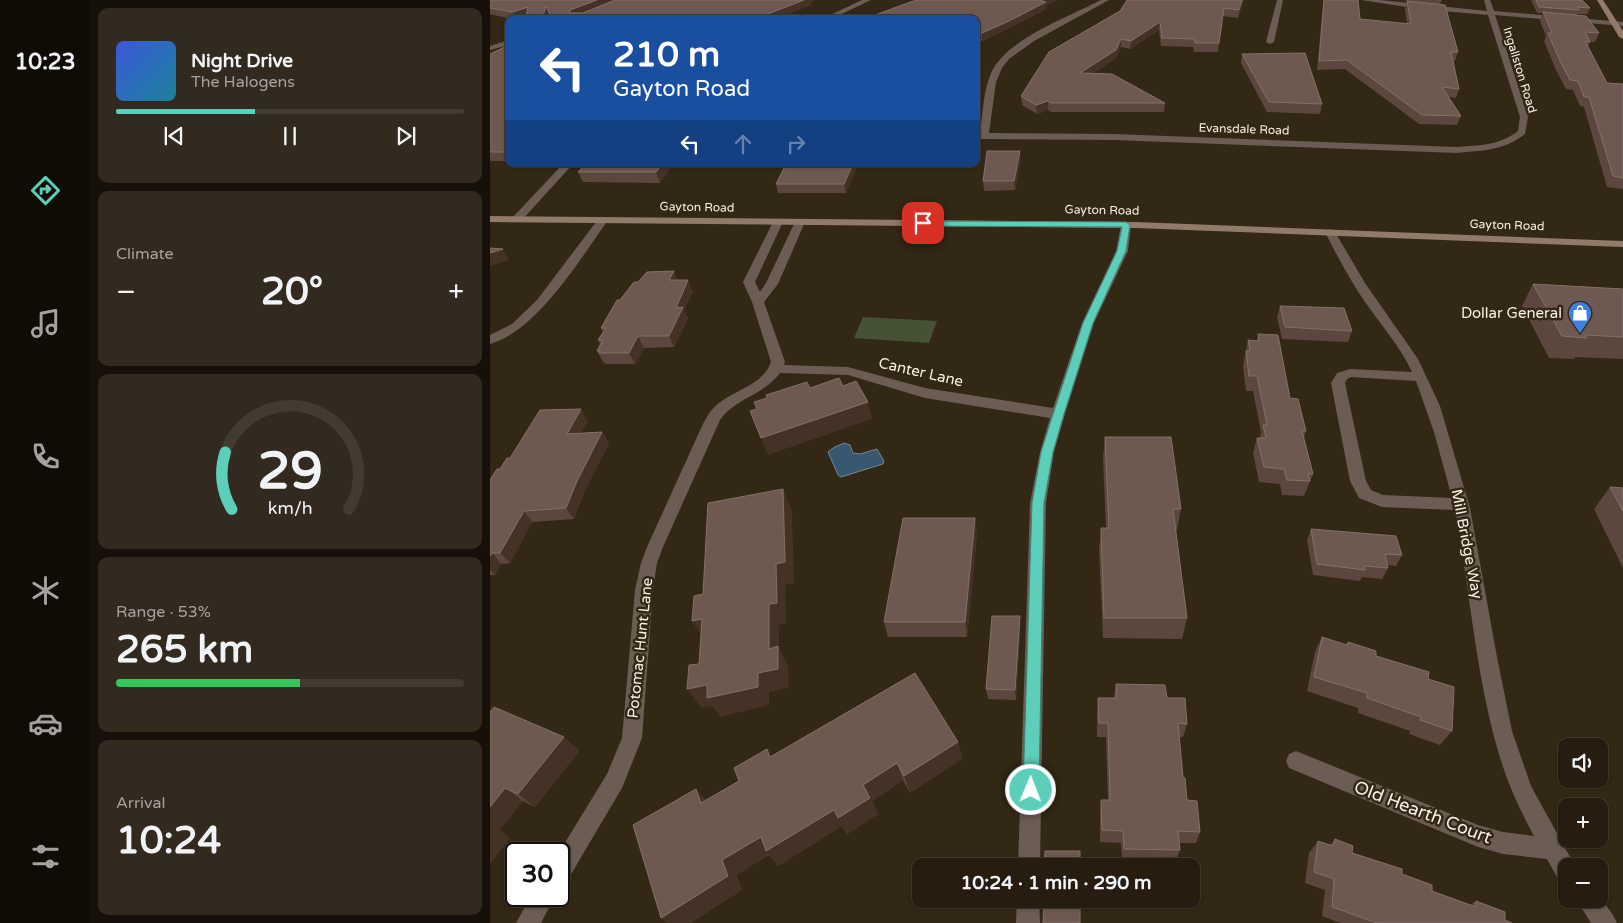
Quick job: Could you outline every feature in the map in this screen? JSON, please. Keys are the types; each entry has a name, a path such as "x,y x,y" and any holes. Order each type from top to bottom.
{"street":[{"path":"834,15 868,0"},
{"path":"980,136 994,78 1003,61 1035,39 1106,0"},
{"path":"1270,42 1280,0"},
{"path":"1364,0 1623,24"},
{"name":"Ingallston Road","path":"1487,0 1524,117 1522,132 1516,139 1510,142"},
{"path":"1600,0 1623,37"},
{"path":"490,48 505,43"},
{"name":"Evansdale Road","path":"980,136 1114,137 1457,150 1490,147 1510,142"},
{"path":"517,219 565,167"},
{"name":"Gayton Road","path":"490,219 1126,225 1623,244"},
{"path":"490,340 516,327 541,303 603,220"},
{"path":"776,369 778,362 758,302 749,282 778,222"},
{"path":"758,302 772,284 800,222"},
{"path":"1029,858 1038,503 1047,452 1058,414 1088,323 1122,251 1126,225"},
{"name":"Mill Bridge Way","path":"1330,232 1356,280 1403,344 1421,377 1439,427 1461,504 1472,553 1498,716 1514,769 1559,858"},
{"name":"Canter Lane","path":"776,369 848,371 924,392 1058,414"},
{"name":"Potomac Hunt Lane","path":"570,855 615,781 632,738 644,590 655,547 709,426 722,408 770,377 776,369"},
{"path":"1421,377 1350,373 1342,376 1338,383 1358,481 1365,494 1382,501 1461,504"},
{"name":"Old Hearth Court","path":"1296,761 1478,836 1503,843 1554,849"},
{"path":"528,923 537,907"},
{"path":"1028,908 1028,923"},
{"path":"1594,908 1605,923"}],"green space":[{"path":"863,317 937,321 929,343 854,338"}],"water":[{"path":"844,443 850,445 853,453 860,454 877,449 884,461 883,464 841,477 838,475 828,452"}],"building":[{"path":"490,0 597,0 570,10 570,13 583,13 615,0 804,0 765,15 550,15 546,6 543,15 526,15 528,7 513,12 490,8"},
{"path":"916,0 1043,0 1041,1 1046,2 982,33 980,33 980,15 875,15"},
{"path":"1127,0 1242,0 1239,10 1224,8 1219,43 1195,43 1194,39 1162,38 1160,22 1131,41 1121,39 1116,50 1080,73 1112,74 1165,103 1051,103 1048,101 1036,105 1021,96 1049,52 1120,11"},
{"path":"1324,0 1358,0 1360,19 1411,24 1407,1 1445,5 1458,52 1451,52 1459,89 1442,87 1461,116 1422,115 1347,60 1319,61"},
{"path":"1536,0 1582,0 1590,8 1577,7 1579,10 1539,7"},
{"path":"1543,12 1586,16 1599,33 1585,32 1590,42 1585,41 1607,83 1623,84 1623,178 1613,176 1589,97 1584,97 1578,81 1570,80 1548,33 1552,33"},
{"path":"505,47 505,152 490,152 490,54"},
{"path":"1305,53 1322,104 1269,102 1242,54"},
{"path":"987,151 1020,151 1014,181 983,181"},
{"path":"583,167 660,167 656,172 578,172"},
{"path":"784,167 852,167 844,184 776,184"},
{"path":"490,248 503,249 490,253"},
{"path":"674,271 669,280 688,280 676,308 683,307 669,336 638,336 629,353 599,353 600,351 597,351 603,340 598,340 606,328 601,328 617,300 620,300 634,282 638,282 647,272"},
{"path":"1533,284 1623,289 1623,337 1585,335 1587,338 1562,336"},
{"path":"1280,306 1344,308 1352,331 1285,327"},
{"path":"1258,334 1278,335 1290,398 1298,399 1306,431 1302,431 1313,474 1308,474 1310,481 1287,480 1284,469 1264,467 1257,438 1266,438 1263,425 1267,425 1257,376 1249,376 1246,351 1250,351 1248,340 1259,341"},
{"path":"839,378 843,386 856,381 868,402 761,438 750,411 757,409 754,402 767,398 766,395 807,382 810,388"},
{"path":"581,409 567,434 602,432 577,481 566,508 524,511 500,553 492,553 490,556 490,480 507,458 510,458 540,410"},
{"path":"1105,437 1171,437 1181,509 1173,509 1187,618 1104,618 1101,528 1109,528"},
{"path":"1610,487 1623,488 1623,511"},
{"path":"783,489 785,562 776,564 777,603 769,604 769,649 778,646 778,669 758,673 758,687 707,698 707,685 687,689 689,665 699,664 702,619 692,621 694,596 703,594 708,503"},
{"path":"903,518 975,518 965,622 884,622"},
{"path":"1311,529 1396,536 1402,555 1385,554 1388,568 1365,566 1365,570 1317,564"},
{"path":"992,616 1020,616 1015,690 986,689"},
{"path":"1322,637 1347,645 1348,642 1376,651 1376,656 1429,672 1428,679 1454,687 1452,731 1420,720 1421,717 1367,698 1367,693 1314,677"},
{"path":"915,673 958,742 904,776 897,763 863,785 870,798 838,818 834,810 766,851 761,837 722,860 728,876 661,918 633,825 696,789 701,803 739,781 734,768 767,749 770,757"},
{"path":"1116,684 1165,685 1167,698 1185,698 1187,724 1178,723 1183,777 1185,778 1187,800 1197,801 1200,832 1178,831 1180,850 1124,849 1123,831 1102,830 1101,800 1110,800 1108,723 1099,723 1098,698 1116,698"},
{"path":"494,707 564,737 518,794 505,788 490,807 490,712"},
{"path":"1335,839 1353,846 1352,853 1402,869 1402,874 1432,885 1432,891 1476,907 1476,901 1505,912 1505,920 1512,923 1377,923 1332,907 1334,879 1314,872 1318,841 1333,846"},
{"path":"1045,851 1080,851 1080,858 1045,858"},
{"path":"1044,908 1080,908 1080,923 1043,923"}],"place":[{"name":"Dollar General","path":"1580,334"}],"route":[{"path":"923,223 1126,225 1122,251 1088,323 1058,414 1047,452 1038,503 1031,790"}]}
